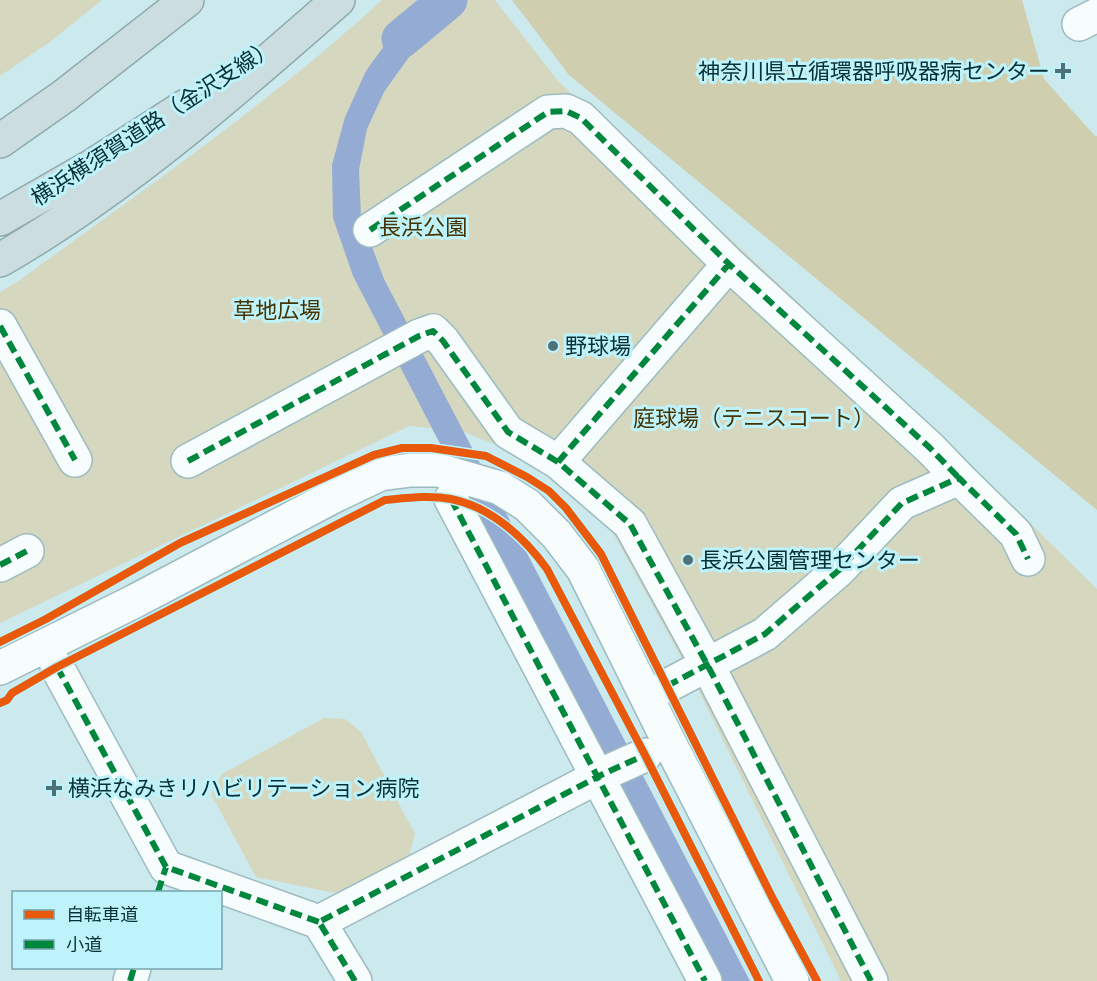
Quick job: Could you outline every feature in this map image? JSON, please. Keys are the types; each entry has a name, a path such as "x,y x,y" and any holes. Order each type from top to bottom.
{"highway":[{"path":"0,113 131,27 166,0"},
{"path":"0,141 64,96 187,0"},
{"path":"0,260 101,195 185,132 336,0"},
{"name":"横浜横須賀道路（金沢支線）","path":"0,219 94,165 225,81 336,0"}],"street":[{"path":"370,230 548,112 566,111 581,118 729,264 930,448 1016,534 1028,559"},
{"path":"558,462 729,264"},
{"path":"0,327 75,460"},
{"path":"188,462 419,335 434,331 508,432 558,462 630,524 708,666 871,981"},
{"path":"0,668 380,474 411,470 444,485 500,488 527,505 557,535 583,568 669,742 792,981"},
{"path":"667,686 765,634 838,570 902,504 959,478"},
{"path":"444,485 601,775 705,981"},
{"path":"57,667 162,880 203,891"},
{"path":"222,896 319,922 601,775 645,755"},
{"path":"319,922 355,981"}],"green space":[{"path":"0,0 102,0 51,41 0,76"},
{"name":"長浜公園","path":"382,0 495,0 558,81 973,467 1097,589 1097,981 841,981 694,681 613,533 592,508 548,471 462,431 409,426 0,623 0,292 113,213 251,110"},
{"path":"512,0 1022,0 1044,79 1097,136 1097,510 569,75"},
{"path":"324,718 345,719 361,732 415,834 409,856 335,893 256,877 211,794 222,774"}],"water":[{"path":"433,0 440,0 454,20 414,50 384,92 367,129 359,170 361,217 384,279 750,981 719,981 353,276 333,218 332,165 345,117 366,71 395,31"}],"waterway":[{"path":"401,39 448,0"}],"marked path":[{"path":"370,230 548,112 566,111 581,118 729,264 930,448 959,478"},
{"path":"558,462 729,264"},
{"path":"0,326 75,460"},
{"path":"188,461 419,336 433,331 443,341 508,432 558,462 630,524 708,666 871,981"},
{"path":"667,686 765,634 839,570 902,503 959,478 1016,534 1028,559"},
{"path":"451,499 705,981"},
{"path":"0,565 27,551"},
{"path":"57,667 166,867 319,922"},
{"path":"355,981 319,922 605,773 645,755"},
{"path":"158,891 166,867"},
{"path":"130,981 134,969"}],"cycle path":[{"path":"0,642 46,619 180,543 374,455 402,448 431,448 486,456 549,491 566,508 601,554 773,899 817,981"},
{"path":"0,703 7,700 12,693 57,667 385,500 434,497 466,503 493,516 505,525 528,546 547,569 645,755 759,981"}],"place":[{"name":"神奈川県立循環器呼吸器病センター","path":"1063,71"},
{"name":"野球場","path":"553,346"},
{"name":"長浜公園管理センター","path":"688,560"},
{"name":"横浜なみきリハビリテーション病院","path":"54,788"}],"park label":[{"name":"草地広場","path":"277,310"},
{"name":"庭球場（テニスコート）","path":"754,418"}]}
